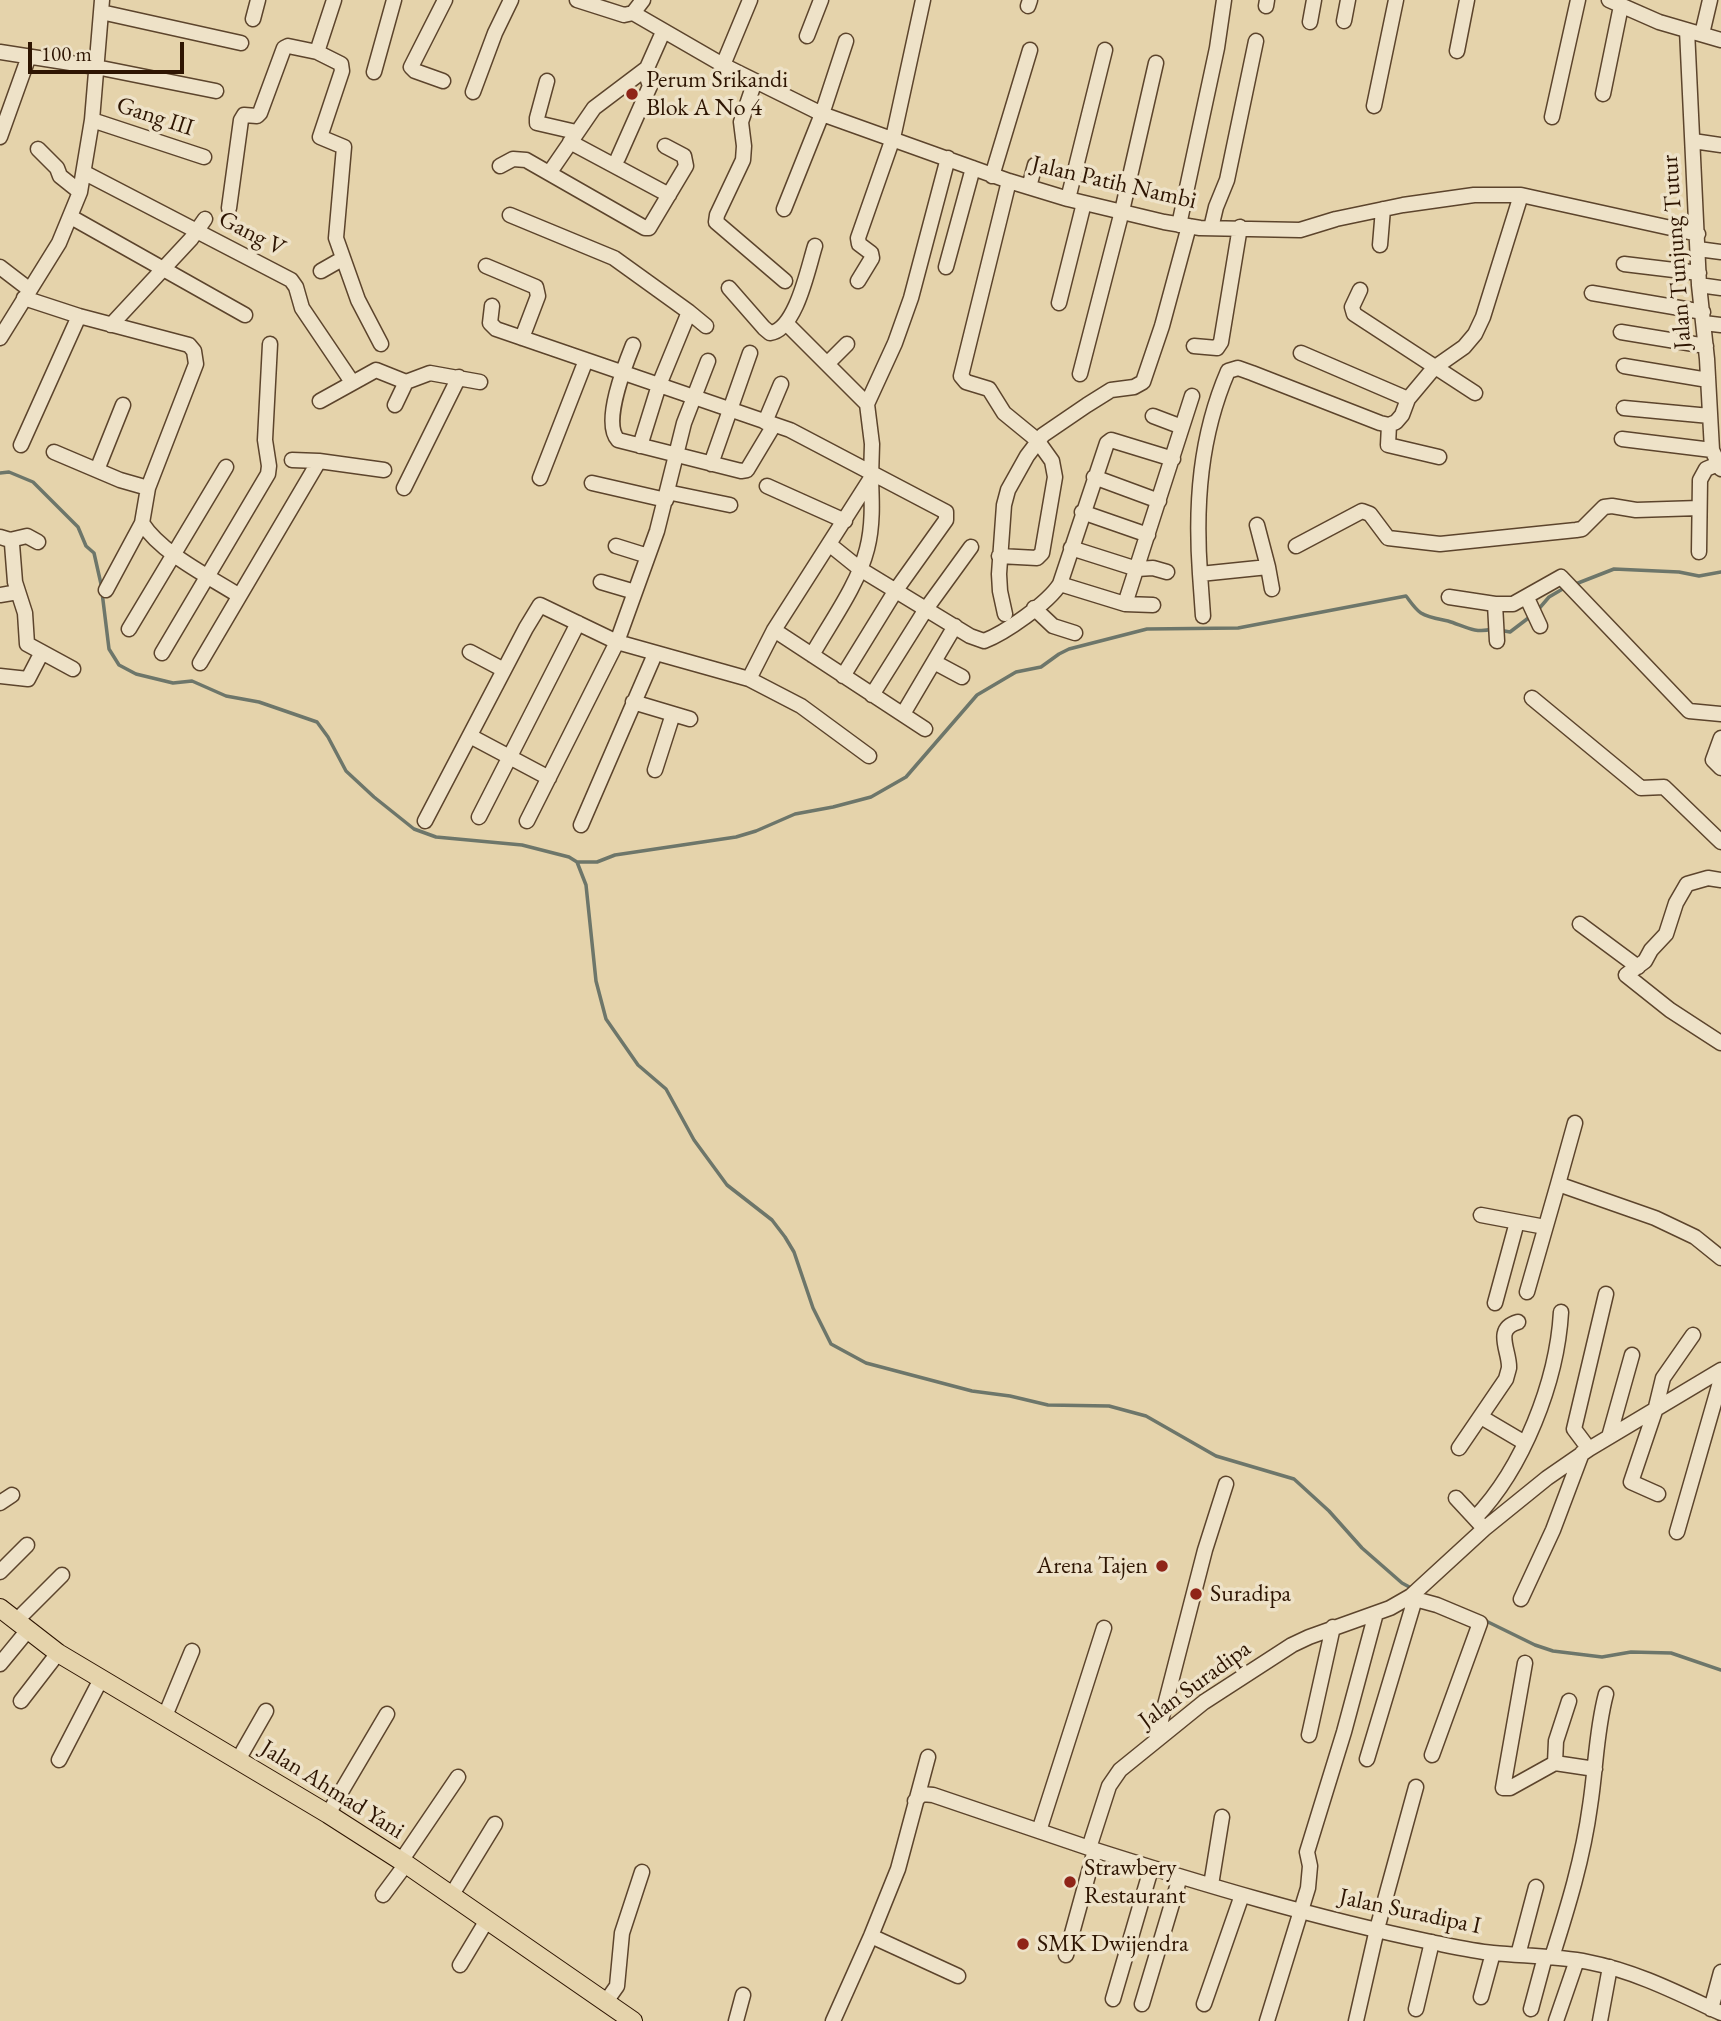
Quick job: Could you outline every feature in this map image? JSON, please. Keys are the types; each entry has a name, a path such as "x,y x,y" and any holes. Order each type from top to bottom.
{"main road":[{"name":"Jalan Ahmad Yani","path":"10,1617 58,1653 328,1814 487,1920 631,2021"}],"street":[{"path":"253,19 258,0"},
{"path":"317,52 334,0"},
{"path":"374,72 394,0"},
{"path":"443,81 411,67 445,0"},
{"path":"473,92 495,33 511,0"},
{"path":"577,0 620,15 633,13 643,0"},
{"path":"723,65 750,0"},
{"path":"807,36 821,0"},
{"path":"1005,614 1000,592 999,556 1007,491 1037,440 1111,390 1134,387 1143,382 1162,326 1184,226 1224,0"},
{"path":"1310,22 1314,0"},
{"path":"1344,21 1348,0"},
{"path":"1374,106 1396,0"},
{"path":"1457,51 1467,0"},
{"path":"1552,117 1578,0"},
{"path":"1702,34 1710,0"},
{"path":"858,281 872,258 871,253 859,244 858,238 893,138 923,1"},
{"path":"1602,94 1626,4 1686,30 1721,40"},
{"path":"0,338 53,253 80,192 92,120 102,6 241,43"},
{"name":"Jalan Patih Nambi","path":"633,13 723,65 822,114 992,176 1068,199 1184,226 1305,229 1383,209 1474,195 1521,195 1698,242"},
{"name":"Jalan Tunjung Tutur","path":"1686,30 1699,279 1707,352 1712,450 1719,466"},
{"path":"550,172 594,108 645,71 663,32"},
{"path":"784,209 822,114 846,41"},
{"path":"1211,228 1225,187 1256,41"},
{"path":"229,208 242,118 247,114 257,116 260,113 284,48 288,46 317,52 343,66 320,137 344,147 335,229 337,246 358,300 381,344"},
{"path":"992,176 1030,50"},
{"path":"1068,199 1105,50"},
{"path":"0,52 216,90"},
{"path":"0,137 29,56"},
{"path":"1080,374 1122,211 1156,63"},
{"path":"618,158 650,86 645,71"},
{"path":"755,80 741,122 743,160 716,222 785,281"},
{"path":"547,81 537,123 573,137 669,195"},
{"name":"Gang III","path":"92,120 204,157"},
{"path":"1693,141 1721,145"},
{"path":"500,166 519,158 550,172 646,229 653,226 686,166 684,156 665,146"},
{"path":"38,149 57,167 60,176 80,192"},
{"path":"812,655 860,569 867,551 872,522 872,443 867,404 895,343 911,298 948,158"},
{"path":"1029,187 1035,165"},
{"path":"946,267 973,168"},
{"name":"Gang V","path":"85,173 294,282 302,308 352,382"},
{"path":"999,556 1037,558 1042,553 1055,470 1037,440 1004,413 989,389 966,382 961,376 1009,181"},
{"path":"1203,616 1197,536 1201,461 1211,418 1228,371 1234,368 1245,370 1374,422 1389,425 1402,415 1408,399 1434,368 1458,352 1475,334 1483,317 1521,195"},
{"path":"1059,303 1084,203"},
{"path":"1380,245 1383,209"},
{"path":"510,215 614,258 706,326"},
{"path":"71,217 246,315"},
{"path":"111,325 197,232 205,219"},
{"path":"1194,346 1212,349 1222,342 1240,227"},
{"path":"1698,242 1721,252"},
{"path":"729,288 770,333 776,332 787,324 802,291 815,246"},
{"path":"321,271 342,259"},
{"path":"1624,264 1699,279 1721,288"},
{"path":"486,266 537,289 538,296 522,338"},
{"path":"0,267 27,294 79,316 189,345 197,357 148,488 142,523 106,590"},
{"path":"1360,290 1352,307 1354,314 1475,393"},
{"path":"1592,293 1703,318 1721,325"},
{"path":"492,306 490,325 728,411 800,434 871,476 944,510 947,514 946,520 896,590 843,676"},
{"path":"640,446 659,385 689,312"},
{"path":"20,444 79,316"},
{"path":"787,324 867,404"},
{"path":"1621,332 1707,352"},
{"path":"162,653 269,470 265,440 270,344"},
{"path":"827,364 847,344"},
{"path":"633,345 616,398 613,434 618,440 640,446 741,471 747,470 770,424 781,384"},
{"path":"711,464 750,353"},
{"path":"1301,353 1408,399"},
{"path":"540,478 586,360"},
{"path":"527,821 617,642 648,556 693,397 708,361"},
{"path":"1624,366 1708,380"},
{"path":"320,401 376,370 406,382 430,373 480,382"},
{"path":"404,488 459,377"},
{"path":"395,405 406,382"},
{"path":"1125,604 1192,396"},
{"path":"97,470 123,405"},
{"path":"1623,408 1710,416"},
{"path":"1153,416 1182,427"},
{"path":"1389,425 1388,445 1439,457"},
{"path":"1622,439 1712,450"},
{"path":"829,544 860,569 976,640 984,641 1007,629 1060,584 1107,443 1111,440 1173,459"},
{"path":"54,452 148,488"},
{"path":"292,460 384,470"},
{"path":"200,663 319,461"},
{"path":"1699,552 1700,480 1702,473 1719,466"},
{"path":"129,629 226,467"},
{"path":"749,679 758,656 871,476"},
{"path":"1094,477 1159,501"},
{"path":"592,483 730,505"},
{"path":"767,486 845,521"},
{"path":"1296,546 1362,511 1370,514 1388,538 1440,544 1564,533 1582,529 1600,510 1612,506 1636,510 1699,508"},
{"path":"1083,512 1148,536"},
{"path":"142,523 150,534 174,554 238,595"},
{"path":"1258,524 1272,589"},
{"path":"38,541 27,536 5,538 25,613 27,644 73,669"},
{"path":"616,546 648,556"},
{"path":"872,695 926,609 971,547"},
{"path":"1071,548 1137,569 1153,568 1167,572"},
{"path":"1200,574 1268,567"},
{"path":"1449,597 1513,604 1561,577 1689,711 1721,714"},
{"path":"601,582 635,592"},
{"path":"1060,584 1125,604 1153,605"},
{"path":"0,595 18,592"},
{"path":"1527,598 1540,626"},
{"path":"1494,604 1497,641"},
{"path":"425,821 538,607 543,606 617,642 749,679 801,706 869,756"},
{"path":"1034,608 1053,626 1075,633"},
{"path":"479,817 578,623"},
{"path":"902,714 955,626"},
{"path":"774,630 925,729"},
{"path":"0,676 27,679 42,652"},
{"path":"470,652 504,670"},
{"path":"581,825 655,654"},
{"path":"934,662 962,677"},
{"path":"1532,698 1641,788 1664,787 1721,842"},
{"path":"632,702 690,719"},
{"path":"655,770 673,714"},
{"path":"470,736 549,778"},
{"path":"1721,738 1713,760 1721,768"},
{"path":"1721,880 1708,878 1687,884 1676,903 1666,934 1638,967 1626,975 1660,1003 1721,1043"},
{"path":"1580,924 1638,967"},
{"path":"1527,1292 1575,1123"},
{"path":"1558,1184 1655,1219 1695,1237 1721,1258"},
{"path":"1481,1215 1545,1227"},
{"path":"1495,1303 1517,1222"},
{"path":"1521,1599 1585,1451 1574,1430 1606,1294"},
{"path":"1456,1498 1479,1524 1525,1443 1547,1383 1560,1331 1561,1312"},
{"path":"1460,1448 1506,1379 1509,1367 1503,1336 1507,1328 1518,1322"},
{"path":"1658,1494 1631,1482 1667,1370 1693,1335"},
{"path":"1609,1437 1632,1355"},
{"name":"Jalan Suradipa","path":"1066,1955 1105,1795 1119,1770 1204,1702 1265,1661 1309,1637 1412,1598 1479,1524 1585,1451 1721,1370"},
{"path":"1677,1532 1721,1380"},
{"path":"1481,1417 1525,1443"},
{"path":"1156,1740 1205,1549 1226,1484"},
{"path":"0,1572 27,1545"},
{"path":"0,1664 10,1617 62,1575"},
{"path":"1367,1759 1412,1598 1480,1623 1432,1755"},
{"path":"1267,2021 1302,1910 1310,1875 1307,1852 1377,1613"},
{"path":"1039,1831 1104,1628"},
{"path":"1309,1735 1333,1628"},
{"path":"165,1716 192,1651"},
{"path":"22,1701 58,1653"},
{"path":"1525,1663 1503,1786 1510,1788 1555,1763 1595,1769"},
{"path":"59,1760 101,1679"},
{"path":"1531,2009 1582,1853 1595,1769 1597,1729 1605,1694"},
{"path":"1555,1763 1556,1741 1569,1701"},
{"path":"238,1760 266,1712"},
{"path":"328,1814 387,1714"},
{"path":"833,2021 898,1869 928,1757"},
{"path":"383,1895 458,1777"},
{"path":"1356,2021 1377,1929 1416,1787"},
{"path":"915,1801 922,1794 928,1793 1092,1849"},
{"path":"1211,1885 1222,1817"},
{"path":"451,1896 495,1824"},
{"name":"Jalan Suradipa I","path":"1092,1849 1242,1895 1432,1942 1493,1953 1577,1960 1610,1967 1645,1978 1716,2011"},
{"path":"1114,1999 1151,1869"},
{"path":"605,2003 617,1986 622,1933 642,1872"},
{"path":"1142,2004 1180,1877"},
{"path":"1518,1955 1536,1887"},
{"path":"1204,2004 1242,1895"},
{"path":"460,1965 487,1920"},
{"path":"871,1937 958,1976"},
{"path":"1416,2009 1432,1942"},
{"path":"1481,1997 1493,1953"},
{"path":"1556,2021 1577,1960"},
{"path":"1600,2021 1610,1967"},
{"path":"1716,2011 1721,1972"},
{"path":"736,2021 743,1995"}],"waterway":[{"path":"0,473 9,472 33,482 78,527 86,546 94,553 101,584 109,649 119,665 136,674 173,683 192,681 226,696 259,702 317,722 346,771 414,829 436,837 522,845 569,857 577,862 586,885 596,981 606,1019 638,1065 666,1089 694,1140 727,1185 772,1220 785,1237 794,1252 813,1308 831,1344 866,1363 972,1391 1048,1405 1109,1406 1146,1416 1216,1456 1294,1479 1329,1511 1362,1548 1402,1583 1413,1589"},
{"path":"1573,585 1614,569 1679,572 1699,576 1721,572"},
{"path":"1537,611 1549,597 1566,587"},
{"path":"577,862 597,862 615,855 736,837 795,814 871,797 906,777 977,695 1016,672 1041,667 1069,649 1147,629 1238,628 1406,596 1427,616 1475,630 1492,629"},
{"path":"1499,630 1510,632 1531,616"},
{"path":"1484,1620 1553,1651 1602,1657 1631,1652 1671,1653 1721,1670"}],"place":[{"name":"Perum Srikandi Blok A No 4","path":"632,94"},
{"name":"Arena Tajen","path":"1162,1566"},
{"name":"Suradipa","path":"1196,1594"},
{"name":"Strawbery Restaurant","path":"1070,1882"},
{"name":"SMK Dwijendra","path":"1023,1944"}]}
